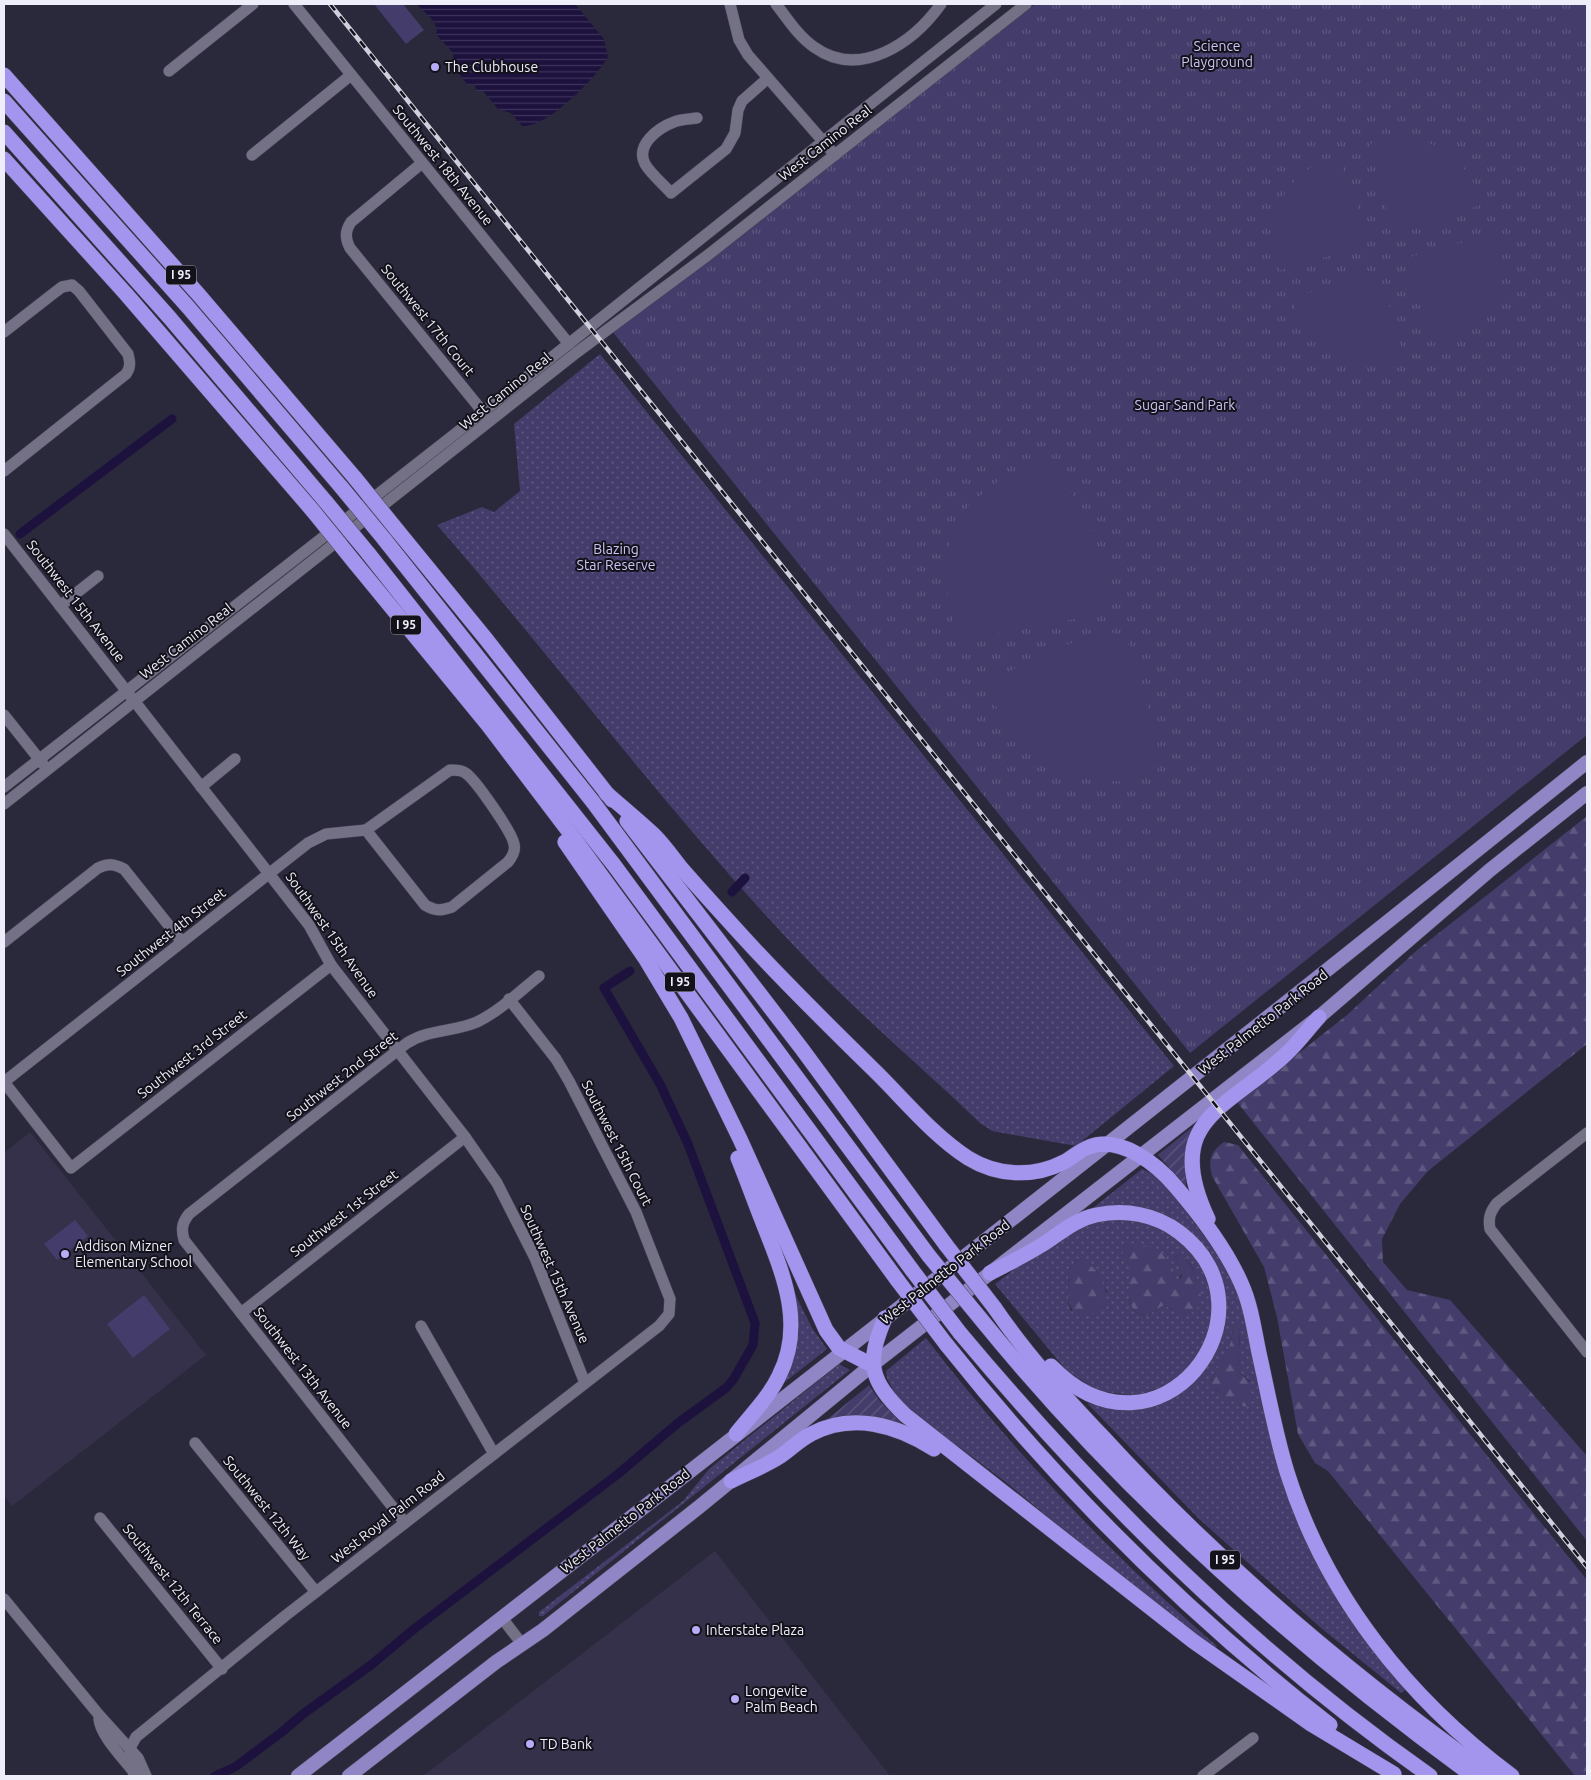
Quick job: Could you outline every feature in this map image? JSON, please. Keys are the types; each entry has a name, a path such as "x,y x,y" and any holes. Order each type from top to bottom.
{"highway":[{"name":"I 95","path":"4,75 216,314 355,478 486,639 802,1049 1013,1335 1077,1409 1176,1513 1276,1606 1407,1713 1492,1776"},
{"path":"4,101 194,314 384,539 593,802 930,1256 994,1335 1082,1436 1197,1550 1350,1682 1473,1776"},
{"path":"4,132 175,324 326,502 487,700 620,873 912,1270 954,1337 1132,1524 1196,1586 1301,1678 1430,1776"},
{"name":"I 95","path":"4,159 126,294 313,512 518,764 606,880 898,1281 954,1337 1016,1427 1104,1522 1197,1612 1292,1695 1395,1775"},
{"path":"456,688 508,766 569,848 658,978 681,1018 722,1101 820,1318 832,1340 844,1351 872,1366 886,1392 905,1415 1193,1641 1311,1724 1395,1775"},
{"path":"606,793 656,837 743,937 822,1019 942,1137 966,1156 993,1169 1017,1173 1034,1173 1067,1161 1090,1146 1106,1146 1141,1154 1175,1186 1223,1252"},
{"path":"1319,1017 1285,1055 1211,1114 1198,1135 1192,1165 1195,1186 1223,1252 1241,1284 1247,1300 1285,1464 1305,1523 1325,1563 1360,1621 1407,1681 1443,1720 1512,1776"},
{"path":"722,1101 730,1137 784,1277 791,1312 789,1345 779,1376 764,1400 736,1434"},
{"path":"990,1273 1041,1245 1076,1221 1114,1212 1142,1214 1173,1228 1196,1248 1214,1279 1218,1315 1215,1334 1208,1352 1185,1382 1170,1392 1152,1399 1124,1403 1102,1400 1076,1389 1061,1377 994,1307"},
{"path":"872,1366 874,1346 885,1318"},
{"path":"994,1335 1077,1409"},
{"path":"731,1481 779,1457 812,1434 845,1424 868,1423 893,1428 920,1440 1030,1512"}],"main road":[{"name":"West Palmetto Park Road","path":"298,1776 1106,1146 1362,944 1587,762"},
{"name":"West Palmetto Park Road","path":"349,1776 731,1481 872,1366 1141,1154 1319,1017 1484,875 1587,793"}],"street":[{"path":"169,71 253,4"},
{"name":"Southwest 18th Avenue","path":"294,4 569,344"},
{"path":"730,4 739,40 767,79 835,155"},
{"path":"776,4 800,35 814,47 838,58 856,60 874,57 891,50 918,29 941,4"},
{"name":"West Camino Real","path":"4,787 483,412 996,4"},
{"name":"West Camino Real","path":"4,804 598,336 708,255 1026,4"},
{"path":"252,155 351,75"},
{"path":"697,118 674,122 648,139 643,147 641,153 646,164 671,193 726,149 735,133 738,110 742,101 767,79"},
{"name":"Southwest 17th Court","path":"422,164 351,222 346,234 350,248 491,422"},
{"path":"4,332 62,287 72,285 123,347 130,362 130,369 126,374 4,471"},
{"name":"Southwest 15th Avenue","path":"4,534 309,925 331,964 465,1137 497,1183 522,1230 585,1383"},
{"path":"60,606 98,576"},
{"path":"4,715 48,769"},
{"path":"201,787 235,759"},
{"path":"450,770 459,770 468,775 512,837 515,845 514,854 508,862 452,907 443,911 434,910 425,905 366,830 442,774 450,770"},
{"name":"Southwest 4th Street","path":"4,1082 316,838 336,833 366,830"},
{"path":"4,942 98,868 106,864 116,864 124,869 182,942"},
{"name":"Southwest 3rd Street","path":"4,1082 71,1168 331,964"},
{"name":"Southwest 2nd Street","path":"182,1228 183,1222 189,1214 398,1051 424,1034 476,1022 539,976"},
{"name":"Southwest 15th Court","path":"509,999 556,1059 623,1185 636,1212 670,1299 669,1314"},
{"path":"1587,1133 1497,1203 1491,1210 1488,1219 1490,1230 1587,1352"},
{"name":"Southwest 1st Street","path":"241,1313 465,1137"},
{"name":"Southwest 13th Avenue","path":"182,1228 184,1240 405,1523"},
{"name":"West Royal Palm Road","path":"130,1748 136,1737 316,1592 659,1326 669,1314"},
{"path":"421,1326 494,1454"},
{"name":"Southwest 12th Way","path":"195,1443 316,1592"},
{"name":"Southwest 12th Terrace","path":"100,1518 222,1669"},
{"path":"4,1599 99,1715 130,1748 142,1774"},
{"path":"502,1618 522,1644"},
{"path":"99,1715 100,1725 142,1774"},
{"path":"1202,1776 1253,1738"}],"shaded area":[{"path":"417,4 575,4 604,39 608,57 582,89 557,111 544,119 522,126 511,113 498,109 483,91 476,91 475,84 468,85 455,69 453,53 436,34 436,25"},
{"name":"Addison Mizner Elementary School","path":"30,1132 206,1355 12,1506 4,1496 4,1153"},
{"path":"715,1551 890,1776 423,1776 618,1626"}],"green space":[{"path":"374,4 403,4 424,30 406,44"},
{"name":"Sugar Sand Park","path":"1035,4 1587,4 1587,735 1190,1053 612,331"},
{"path":"1582,4 1587,4 1587,46 1573,30 1570,20 1575,10"},
{"path":"1389,139 1407,139 1422,142 1436,146 1448,153 1459,162 1468,174 1483,204 1403,232 1391,226 1370,144"},
{"path":"1338,155 1367,232 1360,247 1280,270 1271,241 1282,198 1296,179 1314,165"},
{"path":"1493,234 1498,254 1499,272 1497,289 1492,303 1471,328 1437,347 1406,270 1413,256"},
{"path":"1368,271 1381,277 1404,356 1390,361 1366,363 1356,361 1326,348 1303,325 1292,299"},
{"name":"Blazing Star Reserve","path":"600,354 1174,1066 1076,1146 992,1131 980,1123 837,990 767,917 718,862 437,525 482,507 494,512 520,491 514,424"},
{"path":"1056,459 1100,552 1115,594 1102,614 958,641 948,598 946,577 947,557 951,538 959,520 972,503 1006,476"},
{"path":"1107,630 1127,640 1144,689 1158,773 1124,781 1086,778 1068,773 1036,756 1012,731 993,700 986,683 1050,651"},
{"path":"1587,816 1587,1044 1428,1171 1400,1204 1382,1239 1383,1262 1407,1290 1450,1300 1587,1456 1587,1541 1237,1102 1347,1015 1416,951"},
{"path":"1196,1124 1185,1153 1186,1187 1158,1155"},
{"path":"1224,1142 1238,1145 1587,1580 1587,1776 1575,1776 1328,1471 1315,1463 1298,1434 1277,1317 1264,1267 1212,1176 1211,1157"},
{"path":"1142,1169 1153,1174 1173,1194 1219,1256 1240,1294 1287,1489 1407,1689 1401,1693 1321,1628 1199,1519 1087,1403 1112,1409 1141,1407 1215,1349 1208,1257 1132,1207 1115,1205 1096,1209 1094,1207","holes":["1232,1326 1238,1327 1240,1330 1238,1371 1250,1381 1242,1406 1217,1391 1211,1381 1229,1348"]},
{"path":"1128,1216 1167,1230 1198,1259 1211,1291 1213,1320 1201,1353 1172,1383 1137,1396 1098,1391 1066,1370 995,1284 1055,1238 1079,1225","holes":["1181,1253 1194,1271 1199,1292 1197,1306 1182,1314 1164,1305 1146,1316 1134,1311 1130,1302 1131,1274 1126,1256 1172,1264 1175,1281 1178,1281 1182,1273 1175,1257","1077,1260 1097,1272 1107,1292 1071,1311 1068,1301 1069,1270"]},
{"path":"75,1220 88,1236 57,1260 44,1244"},
{"path":"1131,1243 1156,1248 1172,1264 1175,1281 1181,1278 1182,1273 1175,1257 1181,1253 1186,1258 1195,1273 1200,1291 1198,1306 1193,1312 1181,1314 1164,1305 1146,1316 1137,1312 1131,1306 1129,1298 1129,1270 1122,1252 1126,1245"},
{"path":"1077,1260 1084,1261 1098,1273 1103,1281 1105,1290 1105,1299 1101,1307 1086,1316 1074,1315 1068,1301 1069,1270"},
{"path":"795,1294 812,1328 827,1349 780,1386 798,1339 799,1324"},
{"path":"144,1295 170,1329 133,1358 107,1324"},
{"path":"1235,1324 1240,1330 1238,1371 1252,1384 1249,1407 1227,1399 1217,1391 1211,1382 1229,1348 1232,1326"},
{"path":"926,1338 993,1420 1064,1500 1138,1575 1217,1646 1213,1652 1003,1480 915,1414 896,1396 887,1378 886,1371"},
{"path":"839,1364 850,1370 543,1616 539,1616 539,1612 683,1501 709,1469"},
{"path":"869,1385 879,1400 903,1425 824,1422"}],"waterway":[{"path":"20,534 172,419"},
{"path":"732,892 745,878"},
{"path":"215,1776 235,1767 303,1714 371,1665 414,1629 618,1474 678,1423 726,1388 733,1380 753,1345 755,1323 688,1144 660,1084 604,988 630,971"}],"railway":[{"path":"330,4 1587,1567"}],"place":[{"name":"The Clubhouse","path":"435,67"},
{"name":"Addison Mizner Elementary School","path":"65,1254"},
{"name":"Interstate Plaza","path":"696,1630"},
{"name":"Longevite Palm Beach","path":"735,1699"},
{"name":"TD Bank","path":"530,1744"}],"park label":[{"name":"Science Playground","path":"1217,54"}]}
